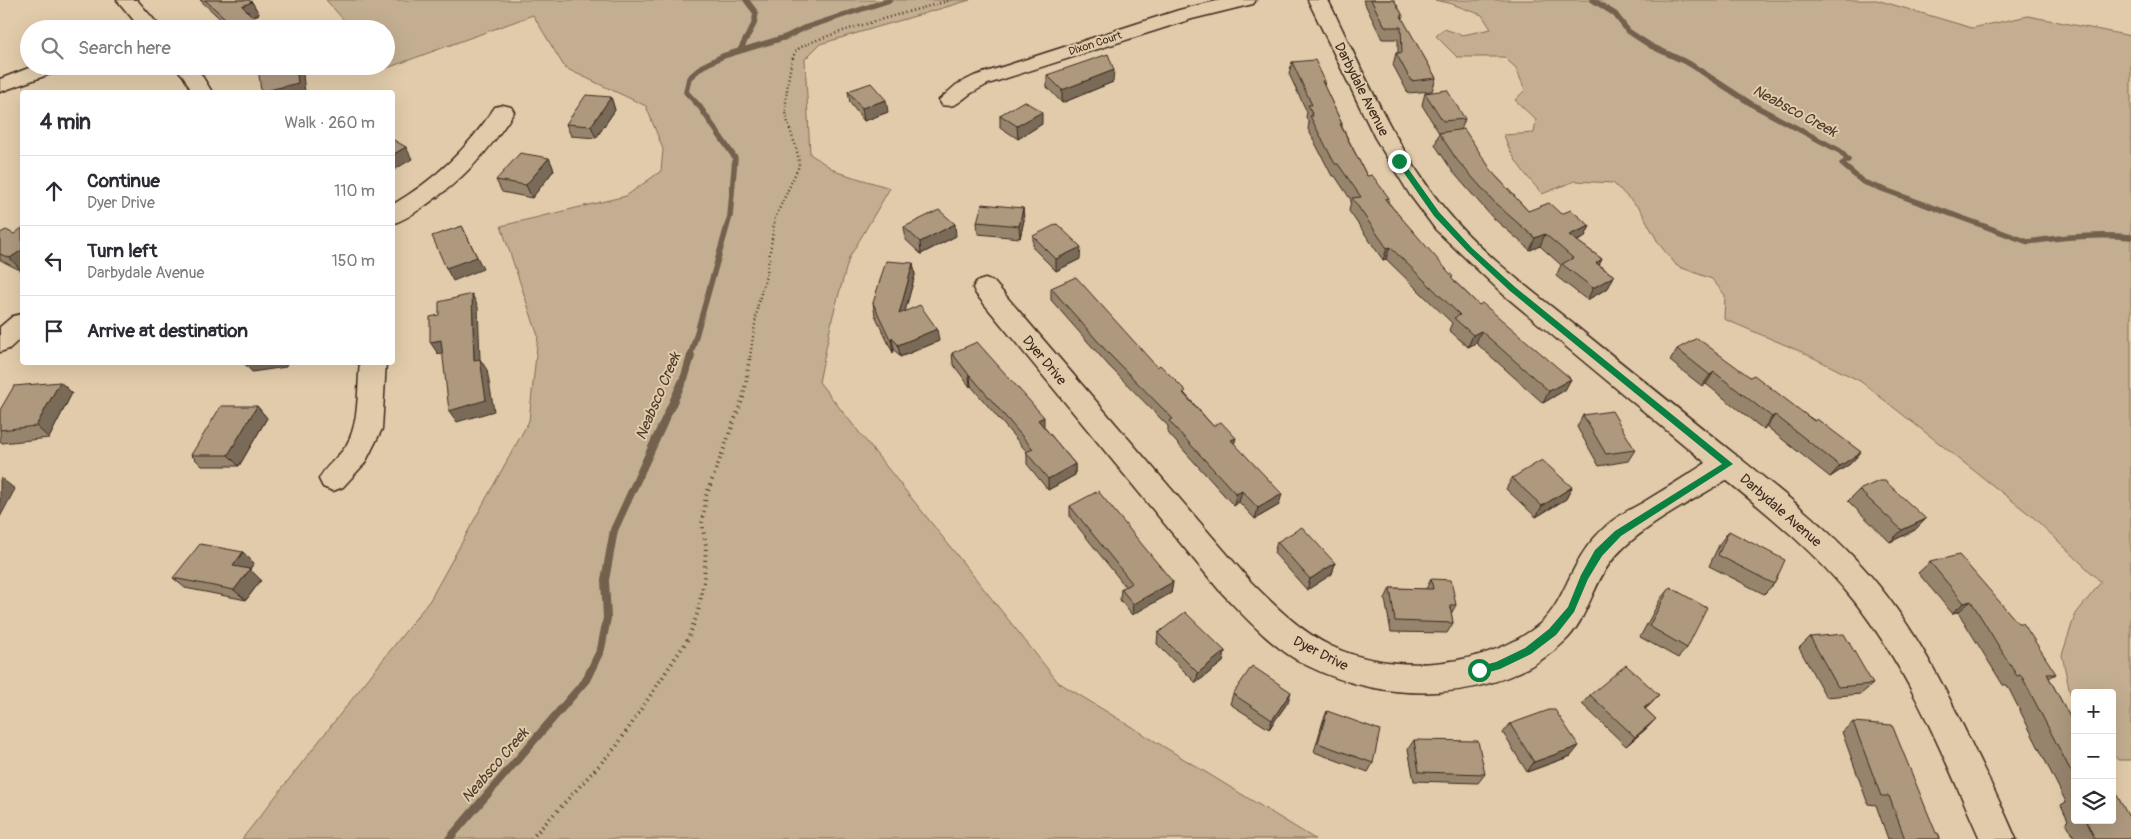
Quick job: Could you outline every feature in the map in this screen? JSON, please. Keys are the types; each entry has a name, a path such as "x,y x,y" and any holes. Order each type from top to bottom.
{"street":[{"path":"127,0 144,20"},
{"name":"Dixon Court","path":"950,100 963,89 981,80 1186,14 1246,0"},
{"name":"Darbydale Avenue","path":"1318,0 1399,161 1436,214 1469,250 1513,289 1788,513 1867,594 1900,639 1928,687 1998,839"},
{"path":"0,86 30,75"},
{"path":"193,75 201,90"},
{"path":"395,214 430,192 462,165 492,132 503,112"},
{"name":"Dyer Drive","path":"985,288 1224,573 1257,609 1285,634 1320,656 1358,671 1394,677 1422,678 1461,675 1497,666 1528,651 1553,632 1571,609 1598,553 1618,533 1728,464"},
{"path":"0,342 20,325"},
{"path":"332,480 355,455 368,429 373,365"}],"path":[{"path":"531,839 616,747 688,639 698,612 704,582 706,546 702,523 706,496 744,395 758,304 767,272 775,218 799,166 799,157 786,112 792,58 796,50 804,45 847,30 951,0"}],"shaded area":[{"path":"326,0 970,0 820,44 805,59 810,154 837,172 890,188 849,258 833,315 819,382 1058,682 1315,839 242,839 430,600 529,421 538,336 501,226 626,196 661,171 663,149 646,106 565,68 533,15 395,65 395,20 344,20"},
{"path":"1435,0 1877,0 1972,28 2028,16 2131,36 2131,760 2118,760 2116,758 2116,689 2071,689 2071,694 2062,655 2075,615 2101,582 2033,517 1860,381 1802,352 1724,319 1725,295 1712,279 1677,266 1659,244 1640,209 1613,183 1575,181 1542,194 1515,159 1504,135 1534,133 1536,120 1515,100 1525,90 1516,68 1504,57 1457,57 1436,36 1444,29 1463,35 1491,29 1482,15"}],"building":[{"path":"205,0 249,0 252,2 242,6 256,20 227,20"},
{"path":"1371,0 1394,0 1436,78 1411,81 1396,53 1402,53 1401,27 1385,27"},
{"path":"1108,54 1114,70 1062,90 1047,75"},
{"path":"1315,60 1325,81 1322,81 1342,124 1340,124 1367,176 1372,175 1389,198 1385,199 1453,277 1451,278 1479,305 1482,303 1571,379 1549,391 1481,331 1473,335 1454,318 1460,315 1390,247 1387,248 1352,198 1361,197 1338,164 1335,164 1310,116 1313,116 1308,105 1312,105 1292,62"},
{"path":"259,75 297,75 298,83 269,90 261,90"},
{"path":"871,83 886,100 862,108 848,91"},
{"path":"1447,90 1465,119 1443,121 1425,93"},
{"path":"586,95 611,97 591,126 566,124"},
{"path":"1024,101 1042,112 1017,126 1000,115"},
{"path":"1464,129 1494,174 1528,211 1549,203 1561,214 1571,210 1590,226 1569,235 1602,259 1596,263 1614,276 1593,288 1562,264 1573,258 1545,234 1535,238 1496,204 1457,160 1439,133"},
{"path":"395,141 406,147 395,153"},
{"path":"520,153 549,158 526,185 496,180"},
{"path":"982,204 1023,208 1019,226 977,222"},
{"path":"939,210 955,224 920,242 904,227"},
{"path":"1057,224 1081,247 1056,259 1033,236"},
{"path":"462,226 477,257 446,268 432,236"},
{"path":"6,230 14,234 20,230 20,251 10,258 0,254 0,233"},
{"path":"886,261 913,263 899,314 920,305 937,329 898,345 892,337 891,341 873,303"},
{"path":"1076,277 1157,367 1160,365 1186,391 1183,393 1213,426 1221,422 1236,438 1231,440 1282,494 1258,508 1242,491 1236,494 1169,421 1173,419 1109,354 1051,288"},
{"path":"472,294 474,360 480,359 486,400 449,411 441,340 430,342 430,317 439,315 439,302"},
{"path":"1697,338 1750,377 1754,375 1814,421 1817,419 1861,452 1840,466 1775,415 1772,417 1714,372 1710,375 1677,349"},
{"path":"977,342 1044,417 1038,420 1075,464 1048,479 1026,452 1033,449 952,353"},
{"path":"60,382 36,426 0,430 0,410 14,386"},
{"path":"221,406 257,406 228,455 191,455"},
{"path":"1612,411 1635,450 1606,454 1583,415"},
{"path":"1542,460 1572,487 1542,506 1512,478"},
{"path":"1879,481 1885,481 1926,519 1902,530 1859,490"},
{"path":"1098,491 1173,582 1133,604 1121,589 1132,583 1070,506"},
{"path":"1302,527 1335,563 1310,579 1277,542"},
{"path":"1729,531 1785,560 1774,584 1718,555"},
{"path":"200,544 243,552 233,566 250,569 234,590 173,578"},
{"path":"1959,555 2018,623 2023,623 2056,674 2047,674 2071,719 2071,771 2021,675 2017,676 1971,601 1964,603 1930,562"},
{"path":"1431,579 1451,580 1456,605 1450,605 1453,623 1395,621 1390,588 1433,589"},
{"path":"1670,587 1707,608 1687,648 1649,626"},
{"path":"1185,612 1225,651 1198,673 1158,633"},
{"path":"1844,634 1873,684 1838,687 1810,637"},
{"path":"1626,665 1659,695 1644,708 1656,719 1635,737 1590,695"},
{"path":"1252,666 1291,692 1272,720 1233,694"},
{"path":"1549,710 1555,710 1579,746 1534,762 1510,724"},
{"path":"1327,711 1380,730 1373,763 1318,743"},
{"path":"1853,722 1892,725 1940,839 1905,839 1889,796 1881,796"},
{"path":"1414,740 1478,741 1485,774 1419,772"},
{"path":"2116,793 2131,821 2131,839 2095,839 2088,824 2116,824"}],"waterway":[{"path":"740,50 754,24 756,13 746,0"},
{"name":"Neabsco Creek","path":"690,357 730,216 735,158 700,107 686,92 689,78 703,66 723,56 786,37 804,28 890,0"},
{"name":"Neabsco Creek","path":"1593,0 1615,14 1628,31 1651,46 1690,64 1753,105 1840,151 1848,160 1842,164 1863,182 2028,242 2079,236 2131,237"},
{"name":"Neabsco Creek","path":"449,839 586,680 601,649 607,618 605,580 614,530 685,376 691,356"}],"route":[{"path":"1399,161 1436,214 1469,250 1513,289 1728,464 1618,533 1598,553 1571,609 1553,632 1528,651 1497,666 1479,670"}]}
